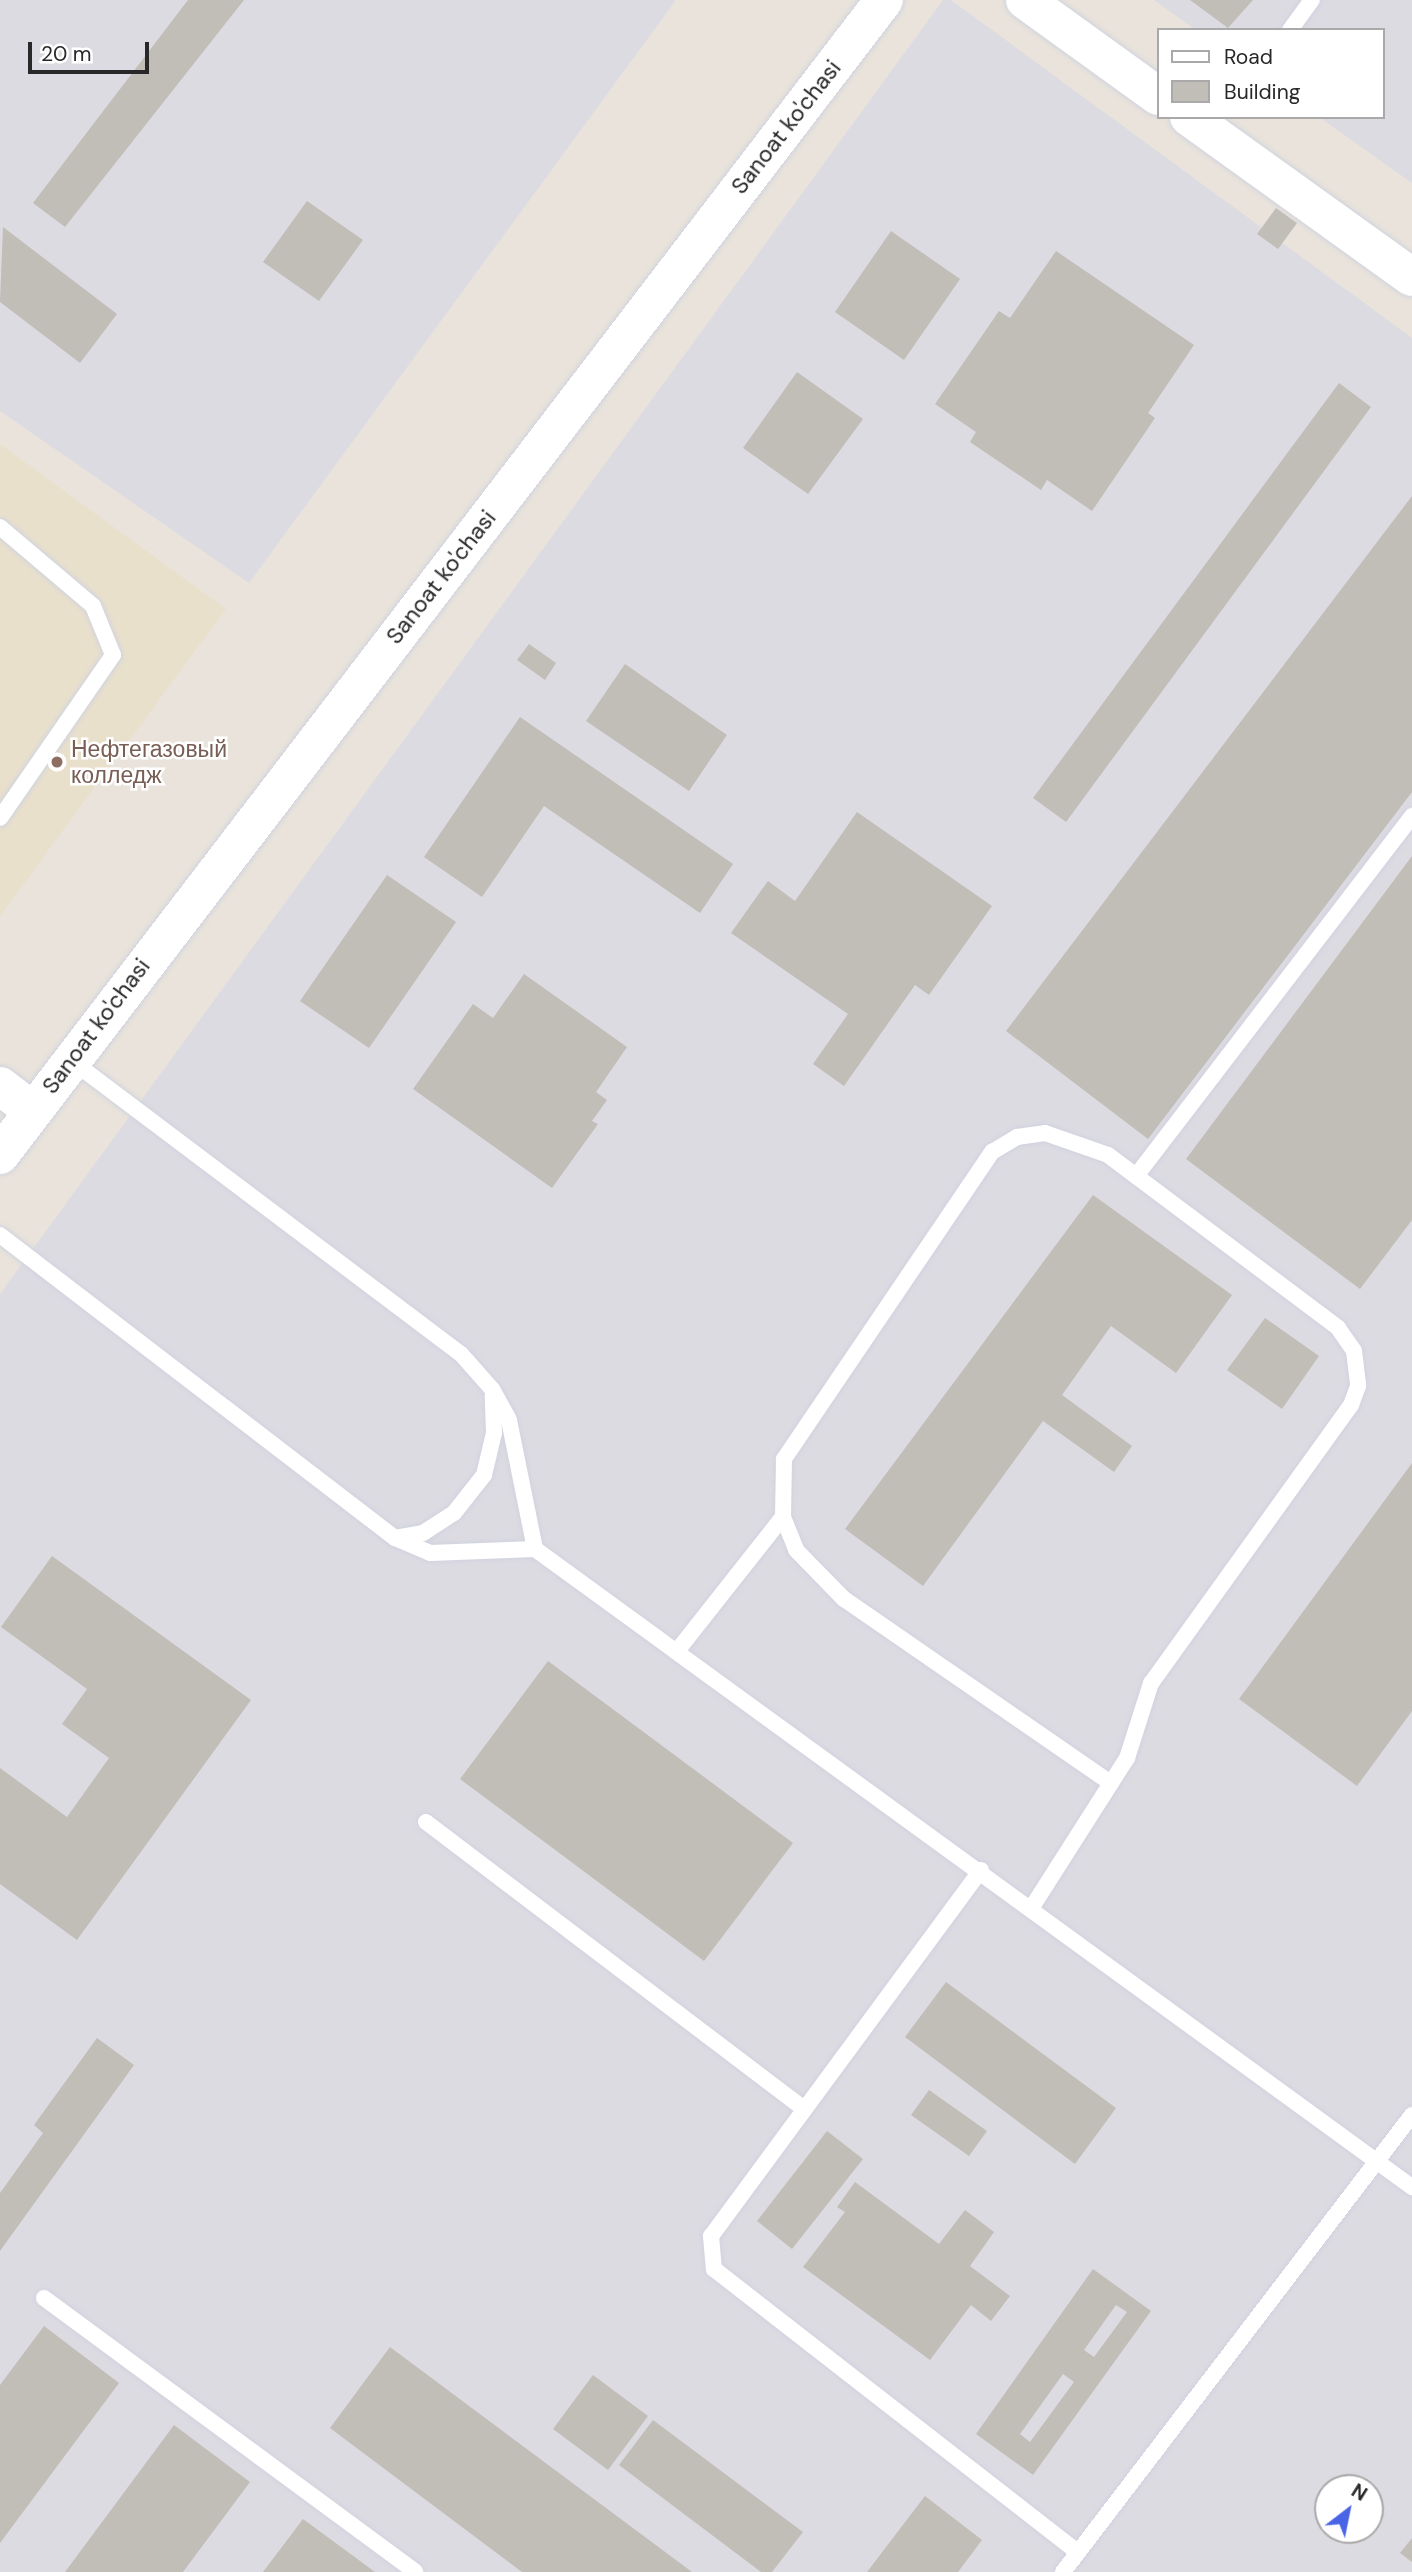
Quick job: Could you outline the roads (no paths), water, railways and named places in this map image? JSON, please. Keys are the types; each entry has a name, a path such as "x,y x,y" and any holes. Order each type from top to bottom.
{"street":[{"name":"Sanoat ko'chasi","path":"0,1154 70,1059 884,0"},
{"path":"1025,0 1156,95"},
{"path":"1208,123 1412,277"},
{"path":"0,1086 32,1110"}],"lane":[{"path":"1291,28 1312,0"},
{"path":"0,527 93,606 113,655 0,818"},
{"path":"1136,1176 1412,816"},
{"path":"70,1059 461,1354 492,1389 509,1420 536,1549"},
{"path":"1032,1907 1127,1758 1151,1683 1351,1405 1358,1385 1354,1351 1339,1328 1108,1155 1045,1133 1017,1138 992,1153 784,1459 783,1517 796,1550 844,1599 1111,1783"},
{"path":"0,1236 395,1538 430,1553 536,1549 982,1870 1376,2164 1412,2187"},
{"path":"395,1538 423,1533 454,1513 484,1475 494,1433 492,1389"},
{"path":"677,1651 783,1517"},
{"path":"426,1822 804,2109"},
{"path":"982,1870 711,2236 714,2269 1078,2552"},
{"path":"1063,2572 1412,2115"},
{"path":"44,2298 415,2572"}],"place":[{"name":"Нефтегазовый колледж","path":"57,762"}]}
